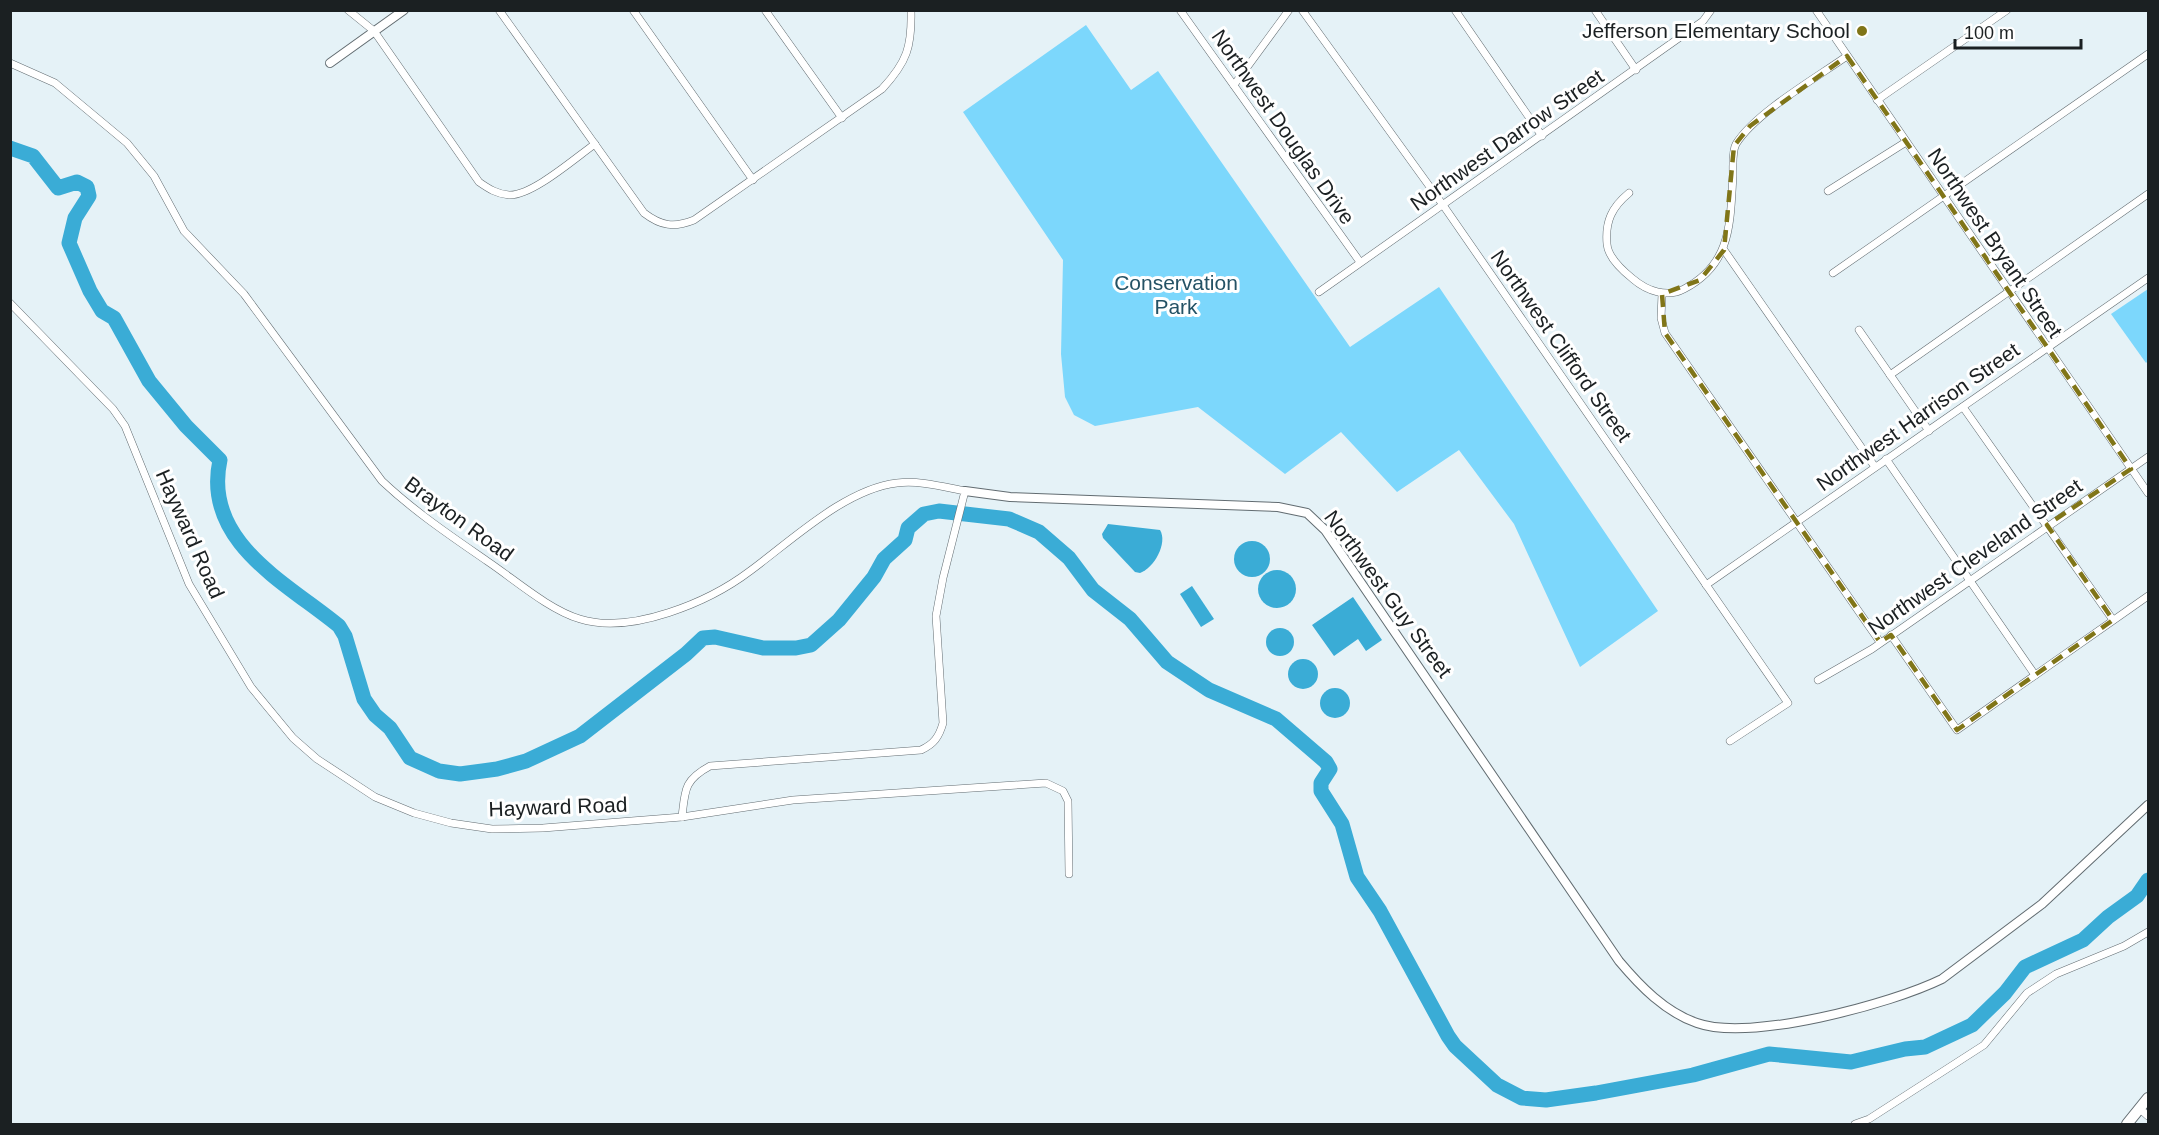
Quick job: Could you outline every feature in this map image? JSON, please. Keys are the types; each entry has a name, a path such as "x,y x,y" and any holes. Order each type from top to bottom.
{"main road":[{"path":"2127,1125 2144,1112 2148,1098"}],"street":[{"path":"348,10 374,32 480,182 494,192 512,195 530,189 594,144"},
{"path":"330,63 404,10"},
{"path":"499,10 644,213 657,223 675,226 694,220 882,89 902,66 912,39 911,10"},
{"path":"633,10 753,180"},
{"path":"765,10 842,118"},
{"name":"Northwest Douglas Drive","path":"1180,10 1360,262"},
{"path":"1234,85 1288,10"},
{"name":"Northwest Clifford Street","path":"1302,10 1443,205 1788,703 1730,741"},
{"path":"1455,10 1542,136"},
{"path":"1595,10 1636,70"},
{"name":"Northwest Darrow Street","path":"1318,292 1636,70 1703,21 1711,10"},
{"name":"Northwest Bryant Street","path":"1816,10 2148,493"},
{"path":"1877,100 2007,10"},
{"path":"1833,273 2148,54"},
{"path":"1629,193 1614,205 1605,228 1607,249 1620,268 1638,284 1662,294 1680,291 1700,280 1714,266 1724,250 1731,203 1734,146 1750,126 1847,56"},
{"name":"Brayton Road","path":"10,63 55,83 127,143 153,176 184,231 244,294 382,481 410,507 549,603 580,620 641,620 682,608 711,595 748,573 822,517 858,495 897,483 965,491"},
{"path":"1828,191 1906,142"},
{"path":"1890,375 2148,194"},
{"path":"1724,250 1875,467"},
{"name":"Northwest Harrison Street","path":"1706,585 2148,278"},
{"path":"1662,294 1661,318 1665,333 1880,642"},
{"name":"Hayward Road","path":"10,303 112,409 125,426 189,584 251,687 292,738 316,759 375,797 414,813 451,823 492,829 543,828 682,817 793,800 1046,783 1063,791 1068,801 1069,874"},
{"path":"1859,330 1929,431"},
{"path":"1963,407 2113,620"},
{"name":"Northwest Cleveland Street","path":"1818,680 1891,636 2047,525 2148,457"},
{"path":"1886,459 2035,675"},
{"path":"682,817 686,786 695,774 710,766 921,750 932,744 939,735 943,723 936,616 965,491"},
{"name":"Northwest Guy Street","path":"965,491 1010,497 1278,507 1307,513 1325,530 1619,961 1660,1002 1684,1018 1724,1029 1805,1020 1911,993 1941,979 2042,904 2148,806"},
{"path":"1891,636 1957,730 2148,596"},
{"path":"1855,1125 1869,1119 1984,1045 2027,993 2056,974 2124,946 2148,932"}],"highlighted area":[{"path":"1847,56 2131,469 2047,525 2113,620 1957,730 1891,635 1880,642 1665,333 1662,294 1700,280 1724,250 1734,146 1750,126"}],"green space":[{"name":"Conservation Park","path":"1086,25 1131,90 1158,71 1350,347 1439,287 1658,611 1580,667 1514,524 1459,450 1397,492 1341,432 1285,474 1198,407 1095,426 1074,415 1065,397 1061,354 1063,260 963,112"},
{"path":"2148,289 2148,361 2146,363 2111,314"}],"shaded area":[{"path":"1108,524 1160,530 1162,542 1155,561 1140,573 1135,572 1103,538 1102,534"},
{"path":"1252,541 1265,546 1270,559 1265,572 1252,577 1239,572 1234,559 1239,546"},
{"path":"1277,570 1291,575 1296,589 1291,603 1277,608 1263,603 1258,589 1263,575"},
{"path":"1192,586 1214,619 1201,627 1180,594"},
{"path":"1353,597 1382,640 1366,651 1358,639 1334,656 1312,625"},
{"path":"1280,628 1290,632 1294,642 1290,652 1280,656 1270,652 1266,642 1270,632"},
{"path":"1303,659 1313,664 1318,674 1313,684 1303,689 1293,684 1288,674 1293,664"},
{"path":"1335,688 1345,693 1350,703 1345,713 1335,718 1325,713 1320,703 1325,693"}],"waterway":[{"path":"10,148 33,156 58,188 77,182 87,187 89,196 75,218 69,243 90,291 102,311 114,318 149,381 186,426 220,460 218,489 224,514 236,537 253,558 339,626 345,636 364,699 375,715 390,728 410,758 439,771 460,774 497,769 526,761 580,736 686,654 703,638 715,637 763,648 796,648 811,645 839,620 874,577 884,559 905,540 908,528 924,514 939,511 1009,519 1039,532 1069,558 1093,590 1130,619 1167,662 1209,690 1276,719 1326,762 1330,769 1321,783 1321,791 1342,824 1357,877 1380,911 1448,1036 1455,1046 1497,1085 1522,1098 1546,1100 1596,1093 1693,1075 1769,1054 1851,1062 1905,1049 1925,1047 1972,1025 2005,993 2025,967 2083,940 2108,917 2137,896 2148,880"}],"place":[{"name":"Jefferson Elementary School","path":"1862,31"}]}
